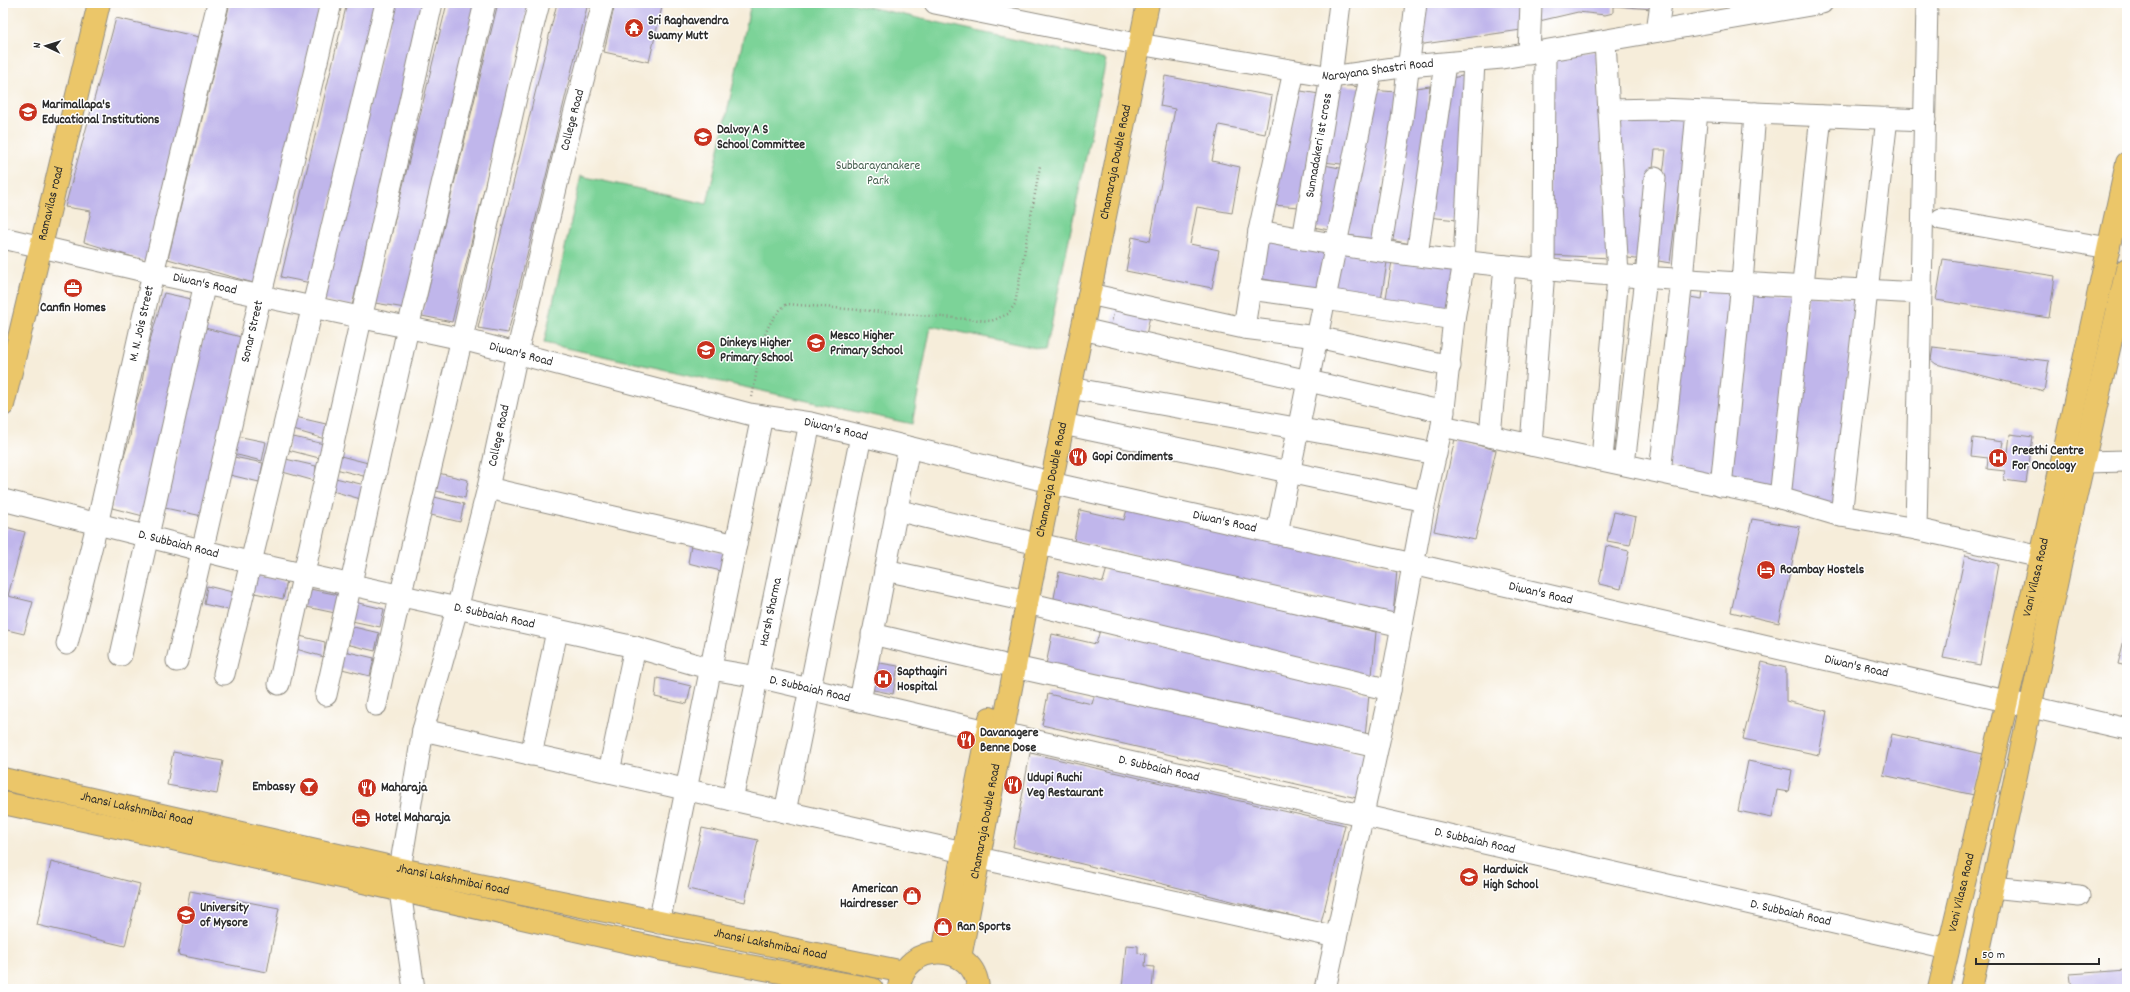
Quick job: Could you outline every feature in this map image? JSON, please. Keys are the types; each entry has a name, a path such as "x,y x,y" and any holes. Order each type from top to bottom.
{"main road":[{"name":"Ramavilas road","path":"3,405 99,3"},
{"name":"Chamaraja Double Road","path":"1044,481 1063,424 1089,294 1134,43 1135,3"},
{"name":"Chamaraja Double Road","path":"952,955 1020,601 1134,43 1148,3"},
{"name":"Vani Vilasa Road","path":"1939,989 2041,557 2127,163"},
{"name":"Vani Vilasa Road","path":"1971,989 2030,707 2127,269"},
{"name":"Jhansi Lakshmibai Road","path":"3,779 400,869 659,923 902,980"},
{"name":"Jhansi Lakshmibai Road","path":"3,803 164,837 664,950 872,989"},
{"path":"902,980 911,963 921,956 932,952 952,955 974,974 978,989"}],"street":[{"name":"M. N. Jois Street","path":"67,644 97,525 153,273 218,3"},
{"name":"Sonar Street","path":"177,662 261,294 331,3"},
{"path":"224,674 252,563 311,305 386,3"},
{"path":"279,684 302,573 432,3"},
{"path":"326,695 408,328 485,3"},
{"path":"376,705 399,595 462,339 525,55 539,3"},
{"name":"College Road","path":"400,869 423,730 457,609 488,488 517,353 566,146 603,3"},
{"name":"Narayana Shastri Road","path":"935,3 1134,43 1331,77 1371,73 1408,66 1445,64 1537,53 1657,31 1732,11 1822,3"},
{"name":"Sunnadakeri 1st cross","path":"1303,239 1331,77 1340,3"},
{"path":"1380,250 1402,120 1416,3"},
{"path":"1531,3 1537,53 1544,270 1531,445"},
{"path":"1657,31 1661,3"},
{"path":"1916,529 1927,3"},
{"path":"1602,459 1618,276 1605,41"},
{"path":"1325,989 1390,690 1425,501 1443,419 1454,319 1464,262 1474,61"},
{"path":"1417,256 1445,64"},
{"path":"1244,328 1259,231 1294,71"},
{"path":"1277,533 1371,73"},
{"path":"1610,110 1697,111 1925,120"},
{"path":"1660,472 1682,280 1697,111"},
{"path":"1721,486 1742,283 1755,113"},
{"path":"1780,498 1821,116"},
{"path":"1841,516 1887,118"},
{"path":"1624,464 1646,278 1655,178"},
{"path":"1941,219 2109,248"},
{"path":"1259,231 1417,256 1544,270 1646,278 1921,293"},
{"name":"Diwan's Road","path":"3,238 153,273 261,294 462,339 756,415 810,423 1044,481 1413,564 2127,729"},
{"path":"1490,436 1505,266"},
{"path":"121,655 205,283"},
{"path":"1249,289 1325,298 1454,319"},
{"path":"1089,294 1244,328 1317,337 1450,366"},
{"path":"1082,329 1308,381 1443,419 1490,436 1780,498 1841,516 1916,529 2041,557"},
{"path":"1070,388 1436,454"},
{"path":"659,923 736,544 756,415"},
{"name":"Harsh Sharma","path":"732,800 810,423"},
{"path":"1063,424 1425,501"},
{"path":"785,812 861,436"},
{"path":"860,701 909,447"},
{"path":"2084,462 2127,461"},
{"path":"488,488 736,544"},
{"name":"D. Subbaiah Road","path":"3,500 97,525 147,535 252,563 352,584 634,648 711,669 758,677 1948,949"},
{"path":"896,510 1402,626"},
{"path":"885,570 1390,690"},
{"path":"531,755 557,631"},
{"path":"872,634 1008,666 1377,747"},
{"path":"609,772 634,648"},
{"path":"423,730 1336,937"},
{"path":"1992,887 2079,896"},
{"path":"400,891 414,989"}],"path":[{"path":"756,415 767,326 777,311 787,304 991,321 1008,314 1015,304 1040,166"}],"green space":[{"name":"Subbarayanakere Park","path":"751,3 851,3 1106,60 1046,350 931,326 912,424 544,343 581,176 707,204"}],"building":[{"path":"230,3 321,3 257,284 168,259"},
{"path":"347,3 379,3 311,283 281,277"},
{"path":"394,3 425,3 374,223 372,222 352,306 321,300"},
{"path":"447,3 479,3 405,308 375,303 396,215 388,213 389,199 399,202"},
{"path":"498,3 529,3 452,322 422,316"},
{"path":"557,3 588,3 508,333 478,328"},
{"name":"Sri Raghavendra Swamy Mutt","path":"615,3 663,3 649,62 604,52"},
{"path":"1419,3 1524,3 1521,30 1417,45"},
{"path":"1537,3 1652,3 1652,9 1613,6 1613,13 1605,15 1578,12 1535,22"},
{"path":"116,18 199,37 149,262 84,242 91,211 65,207"},
{"path":"1596,51 1610,258 1550,255 1549,57"},
{"path":"1468,75 1458,220 1427,217 1445,79"},
{"path":"1165,76 1272,96 1265,134 1219,125 1212,161 1240,167 1232,213 1197,207 1190,244 1219,250 1212,288 1126,271 1132,237 1150,241 1175,109 1160,106"},
{"path":"1334,84 1360,87 1350,165 1323,162"},
{"path":"1430,86 1411,244 1385,239 1409,89"},
{"path":"1295,90 1319,94 1300,207 1272,205"},
{"path":"1371,90 1396,92 1374,239 1347,235"},
{"path":"1688,117 1670,263 1653,260 1666,150 1655,150 1643,260 1621,257 1617,119"},
{"path":"1319,164 1345,169 1334,231 1308,226"},
{"path":"1266,237 1329,249 1321,290 1258,278"},
{"path":"1338,248 1388,256 1381,300 1331,292"},
{"path":"1393,255 1459,266 1451,315 1385,304"},
{"path":"1943,259 2055,276 2049,318 1936,300"},
{"path":"1703,290 1734,292 1714,475 1666,468 1683,296 1702,299"},
{"path":"1744,290 1797,293 1775,491 1726,480"},
{"path":"164,293 196,300 147,517 112,508 118,476 130,437 134,408 141,388 148,347"},
{"path":"1808,295 1856,300 1836,507 1787,493"},
{"path":"1116,303 1151,311 1145,340 1109,333"},
{"path":"205,328 245,338 202,516 165,508"},
{"path":"1933,347 2049,361 2044,391 1936,364 1931,360"},
{"path":"291,416 326,424 325,439 290,429"},
{"path":"2010,434 2033,437 2026,483 2004,480 2005,471 1987,469 1988,458 1971,456 1973,438 2003,442 2001,452 2008,453"},
{"path":"232,435 266,442 262,461 229,453"},
{"path":"289,436 324,444 323,459 288,450"},
{"path":"1455,439 1496,450 1475,540 1434,531"},
{"path":"333,454 368,463 367,477 332,468"},
{"path":"229,456 263,463 259,482 226,474"},
{"path":"281,458 316,466 315,481 279,471"},
{"path":"434,472 468,480 465,498 432,490"},
{"path":"331,477 365,485 364,500 329,490"},
{"path":"430,496 464,504 460,522 427,514"},
{"path":"1128,506 1397,570 1393,615 1074,541 1080,510 1124,520"},
{"path":"1614,512 1636,517 1630,545 1607,541"},
{"name":"Roambay Hostels","path":"1752,519 1800,527 1779,623 1731,612"},
{"path":"6,527 25,532 8,596 33,602 24,634 3,629 3,537"},
{"path":"691,545 725,553 721,571 688,563"},
{"path":"1606,546 1629,551 1621,589 1599,584"},
{"path":"1965,555 1998,564 1980,665 1943,658"},
{"path":"1107,568 1376,632 1372,676 1053,603 1059,572 1103,582"},
{"path":"252,574 287,581 283,599 250,592"},
{"path":"207,586 241,594 237,612 204,604"},
{"path":"305,588 339,595 335,613 302,606"},
{"path":"350,601 384,609 380,627 347,620"},
{"path":"345,625 379,633 375,651 342,643"},
{"path":"1100,630 1369,694 1365,738 1046,665 1052,634 1096,644"},
{"path":"2127,632 2127,666 2118,664"},
{"path":"291,634 325,642 324,657 289,647"},
{"path":"340,650 374,658 370,676 338,668"},
{"path":"874,662 898,666 893,694 869,689"},
{"path":"1762,662 1786,668 1786,701 1827,711 1819,755 1743,739"},
{"path":"657,678 691,686 687,704 655,697"},
{"path":"1096,690 1365,754 1361,799 1042,725 1048,694 1092,704"},
{"path":"1892,734 1983,754 1974,795 1883,775"},
{"path":"173,752 223,761 217,794 167,785"},
{"path":"1030,753 1345,825 1321,923 1013,847"},
{"path":"1748,761 1792,770 1788,792 1777,790 1772,818 1738,811"},
{"path":"702,828 758,840 745,902 688,889"},
{"path":"51,862 140,884 125,946 37,925"},
{"path":"190,891 279,908 267,972 178,955"},
{"path":"1126,945 1138,946 1138,953 1146,954 1145,966 1154,967 1152,989 1122,989"},
{"path":"2127,970 2127,989 2072,989 2070,974"}],"place":[{"name":"Sri Raghavendra Swamy Mutt","path":"634,28"},
{"name":"Marimallapa's Educational Institutions","path":"28,112"},
{"name":"Dalvoy A S School Committee","path":"703,137"},
{"name":"Canfin Homes","path":"73,288"},
{"name":"Mesco Higher Primary School","path":"816,343"},
{"name":"Dinkeys Higher Primary School","path":"706,350"},
{"name":"Gopi Condiments","path":"1078,457"},
{"name":"Preethi Centre For Oncology","path":"1998,458"},
{"name":"Roambay Hostels","path":"1766,570"},
{"name":"Sapthagiri Hospital","path":"883,679"},
{"name":"Davanagere Benne Dose","path":"966,740"},
{"name":"Udupi Ruchi Veg Restaurant","path":"1013,785"},
{"name":"Embassy","path":"309,787"},
{"name":"Maharaja","path":"367,788"},
{"name":"Hotel Maharaja","path":"361,818"},
{"name":"Hardwick High School","path":"1469,877"},
{"name":"American Hairdresser","path":"912,896"},
{"name":"University of Mysore","path":"186,915"},
{"name":"Ran Sports","path":"943,927"}]}
